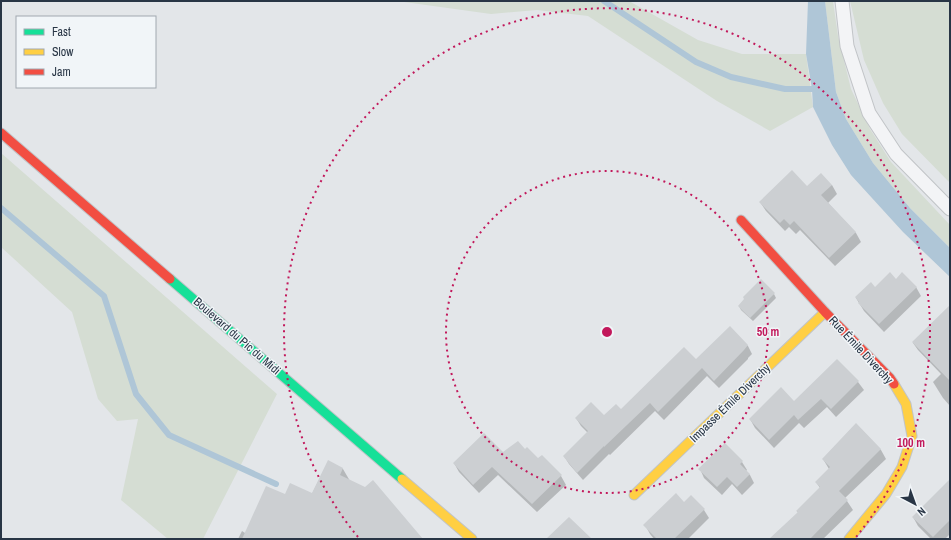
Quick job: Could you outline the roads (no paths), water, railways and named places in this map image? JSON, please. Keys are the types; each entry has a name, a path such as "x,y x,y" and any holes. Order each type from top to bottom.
{"street":[{"name":"Boulevard du Pic du Midi","path":"1,133 469,538"},
{"name":"Rue Émile Diverchy","path":"740,220 890,378 906,404 912,436 902,467 886,494 849,539"},
{"name":"Impasse Émile Diverchy","path":"634,495 826,312"}],"lane":[{"path":"842,1 847,46 869,113 896,154 950,209"}],"water":[{"path":"808,1 825,1 836,92 846,119 873,163 910,208 950,248 950,277 903,232 851,175 832,145 813,107 812,89 806,54"}],"waterway":[{"path":"604,1 696,62 731,77 785,89 819,89"},
{"path":"1,208 104,296 136,394 169,435 276,484"}]}
